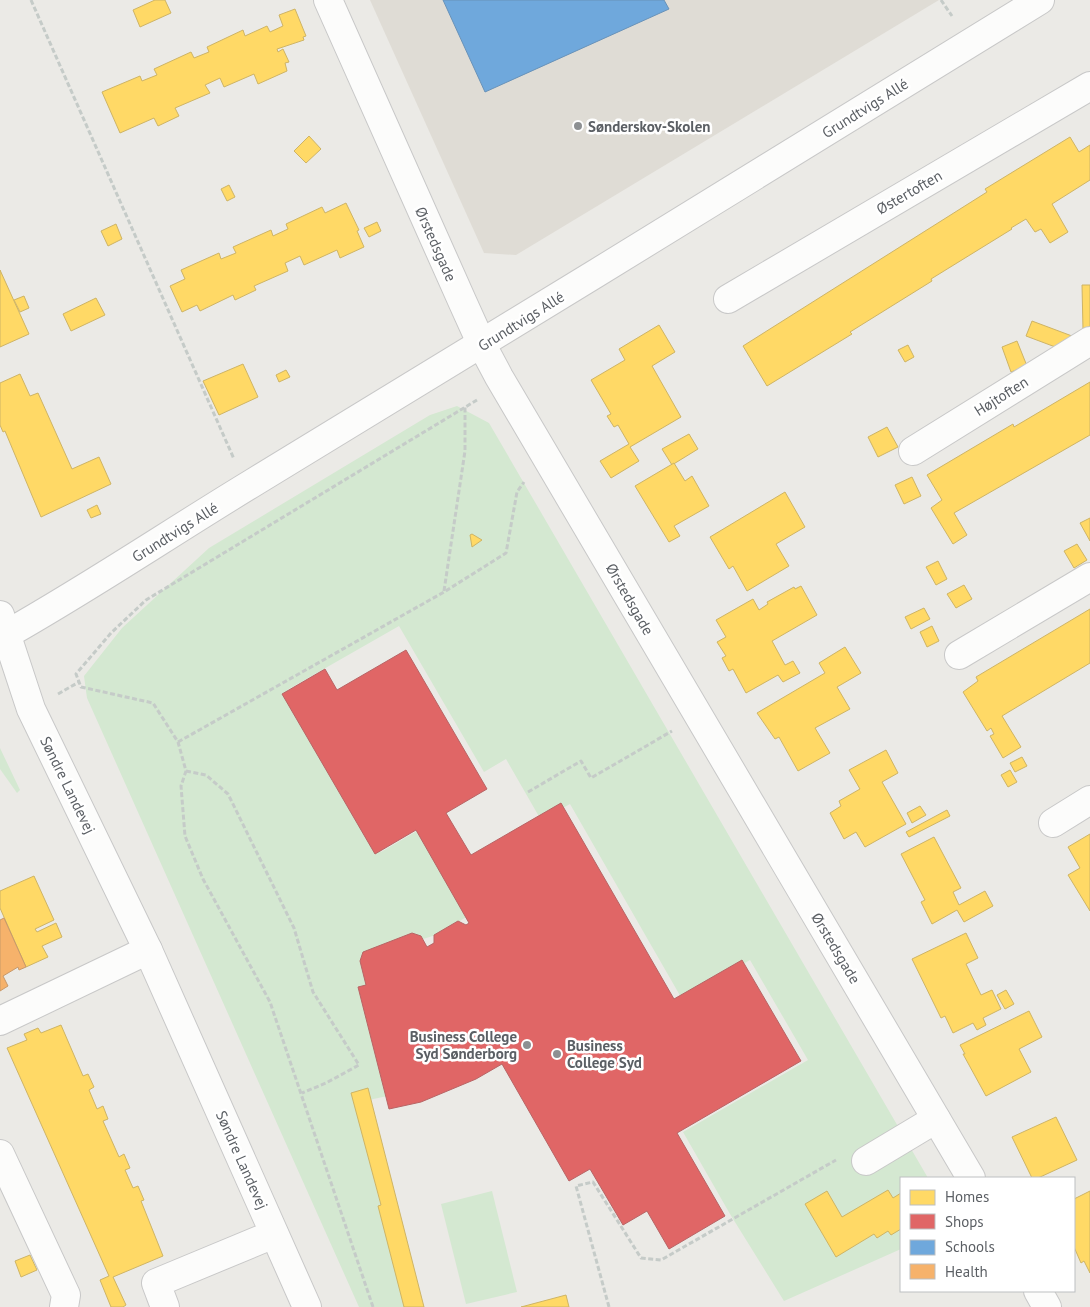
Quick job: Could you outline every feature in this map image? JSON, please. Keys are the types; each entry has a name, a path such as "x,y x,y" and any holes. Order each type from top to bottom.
{"street":[{"name":"Ørstedsgade","path":"328,0 482,345 503,384 970,1177"},
{"name":"Grundtvigs Allé","path":"2,629 71,598 246,487 482,345 1040,0"},
{"name":"Østertoften","path":"728,299 1090,86"},
{"name":"Højtoften","path":"913,451 1090,341"},
{"path":"959,655 1090,577"},
{"name":"Søndre Landevej","path":"2,629 31,709 148,950 307,1307"},
{"path":"1053,823 1090,800"},
{"path":"0,1021 148,950"},
{"path":"866,1161 936,1119"},
{"path":"0,1154 66,1294 64,1307"},
{"path":"165,1307 156,1283 274,1234"},
{"path":"1039,1292 1047,1307"}],"path":[{"path":"30,0 246,487"},
{"path":"373,1307 270,1002 203,879 185,836 181,786 186,772 178,742 153,703 81,687 76,674 111,633 146,600 503,384"},
{"path":"444,592 465,451 465,407"},
{"path":"178,742 444,592 506,553 517,492 544,452"},
{"path":"528,792 581,761 591,778 698,715"},
{"path":"186,772 206,775 228,794 294,928 313,992 360,1065 302,1093"},
{"path":"609,1307 576,1186 593,1182 641,1258 661,1260 856,1148 866,1161"}],"shaded area":[{"name":"Sønderskov-Skolen","path":"370,0 939,0 516,255 484,253"}],"green space":[{"path":"457,406 489,423 927,1177 900,1177 900,1249 784,1301 730,1214 683,1132 808,1060 750,960 682,999 570,804 541,820 506,759 484,772 399,626 287,690 381,852 422,828 471,914 439,934 366,957 392,1095 355,1103 406,1307 359,1307 87,698 84,676 122,628 209,548 430,415"},
{"path":"0,748 20,790 17,793 0,769"},
{"path":"492,1191 517,1292 466,1304 441,1204"}],"building: Homes":[{"path":"155,0 165,0 171,13 140,27 133,10"},
{"path":"295,9 306,36 303,37 304,40 277,49 278,52 283,49 289,62 285,63 287,71 258,84 254,74 224,87 220,78 205,85 210,93 175,108 179,116 158,126 154,118 120,133 102,92 140,76 142,81 157,75 154,69 191,52 194,58 209,52 207,47 243,30 245,36 267,26 270,32 283,26 279,15"},
{"path":"309,136 321,149 306,163 294,151"},
{"path":"1070,137 1079,152 1090,145 1090,180 1052,204 1068,232 1050,243 1041,229 1035,232 1026,219 850,332 852,334 767,386 743,346 987,192 985,189"},
{"path":"229,185 235,197 227,201 221,189"},
{"path":"346,203 359,230 357,231 364,247 340,258 337,250 304,265 300,256 285,263 288,271 254,286 256,290 235,300 233,295 200,311 197,305 182,312 170,286 185,279 181,270 219,253 221,259 236,253 233,247 271,230 273,236 288,229 286,224 322,207 325,213"},
{"path":"377,222 381,231 369,237 364,228"},
{"path":"116,224 122,239 108,246 101,231"},
{"path":"0,270 29,334 0,347"},
{"path":"1082,285 1090,285 1090,330 1083,330"},
{"path":"24,296 29,308 20,312 14,300"},
{"path":"96,298 105,315 71,331 63,314"},
{"path":"1032,321 1072,336 1066,351 1026,336"},
{"path":"659,325 675,352 652,366 681,417 630,447 639,461 611,478 600,461 629,444 618,425 614,427 607,416 611,414 591,380 625,360 619,349"},
{"path":"1017,341 1027,366 1011,372 1002,347"},
{"path":"908,345 914,357 905,362 898,350"},
{"path":"243,364 258,397 219,415 203,381"},
{"path":"286,370 290,377 279,382 276,375"},
{"path":"20,374 30,396 38,393 72,469 99,457 111,484 41,517 5,431 3,432 0,425 0,383"},
{"path":"1090,382 1090,435 954,513 967,535 953,544 931,508 942,500 927,475 1013,424 1014,427"},
{"path":"887,427 898,447 878,457 868,437"},
{"path":"689,434 698,449 672,465 662,449"},
{"path":"674,463 685,481 692,476 709,506 674,526 680,536 669,542 635,486"},
{"path":"912,477 921,496 904,504 895,485"},
{"path":"785,492 805,527 776,544 789,566 747,591 733,566 729,569 710,537"},
{"path":"97,505 101,514 91,518 87,510"},
{"path":"1090,518 1090,541 1080,523"},
{"path":"472,534 482,540 472,547 470,535"},
{"path":"1077,544 1087,560 1074,568 1064,551"},
{"path":"938,561 947,579 936,585 926,567"},
{"path":"964,585 972,599 956,608 947,594"},
{"path":"801,586 817,615 772,641 785,665 793,661 800,673 783,682 778,675 746,693 733,669 729,671 722,658 726,656 717,642 726,637 716,620 753,599 759,610 768,604 767,602 794,587 795,589"},
{"path":"924,608 930,619 911,629 905,617"},
{"path":"1090,609 1090,663 1002,716 1021,747 1003,758 990,736 994,734 991,728 987,731 963,692 978,681 976,677"},
{"path":"932,626 939,641 927,647 920,632"},
{"path":"845,647 861,673 837,687 850,709 815,728 830,753 798,771 779,737 775,739 757,713 825,673 819,663"},
{"path":"886,750 898,773 882,782 906,824 865,847 856,832 844,839 830,813 841,806 839,801 860,789 849,770"},
{"path":"1022,757 1027,766 1015,772 1010,763"},
{"path":"1010,770 1017,782 1008,787 1001,775"},
{"path":"920,806 926,815 912,823 907,813"},
{"path":"947,810 950,816 909,837 906,832"},
{"path":"1090,834 1090,911 1068,875 1080,868 1068,847"},
{"path":"934,837 961,888 953,892 959,905 985,891 993,906 964,922 957,910 932,924 921,902 925,900 901,854"},
{"path":"34,876 54,920 35,929 37,932 56,923 62,937 42,946 48,957 26,967 0,908 0,891"},
{"path":"966,933 978,958 966,964 981,995 992,990 1001,1009 983,1018 986,1025 977,1030 973,1023 953,1033 945,1016 941,1018 912,959"},
{"path":"1006,990 1014,1004 1005,1009 997,995"},
{"path":"1029,1011 1042,1037 1019,1049 1031,1072 986,1096 960,1045"},
{"path":"61,1025 83,1076 88,1074 94,1087 89,1090 97,1109 103,1106 108,1119 103,1121 119,1157 124,1154 130,1168 125,1170 133,1188 138,1186 144,1200 141,1201 163,1256 113,1277 126,1305 123,1307 111,1307 100,1280 109,1276 7,1048 27,1040 24,1034 38,1028 41,1033"},
{"path":"368,1088 424,1307 404,1307 378,1206 381,1205 351,1093"},
{"path":"1056,1117 1077,1160 1040,1177 1032,1177 1012,1137"},
{"path":"888,1190 893,1198 900,1194 900,1230 891,1235 888,1231 877,1238 874,1234 836,1257 805,1204 827,1191 842,1217"},
{"path":"1090,1191 1090,1273 1084,1261 1081,1263 1075,1249 1075,1198"},
{"path":"30,1255 37,1270 21,1277 15,1261"},
{"path":"566,1295 569,1307 521,1307"}],"building: Shops":[{"path":"406,650 487,789 446,813 471,855 561,803 674,999 742,960 801,1061 677,1133 725,1216 669,1249 647,1211 623,1225 590,1169 569,1181 502,1064 476,1079 421,1102 389,1109 358,987 366,985 360,961 363,952 412,933 421,936 427,947 434,943 434,935 458,921 466,925 469,923 416,830 375,854 282,694 325,669 337,690"}],"building: Schools":[{"path":"443,0 664,0 669,9 485,92"}],"building: Health":[{"path":"4,918 26,967 19,970 18,967 3,976 8,986 0,991 0,920"}],"place":[{"name":"Sønderskov-Skolen","path":"578,126"},
{"name":"Business College Syd Sønderborg","path":"527,1045"},
{"name":"Business College Syd","path":"557,1054"}]}
